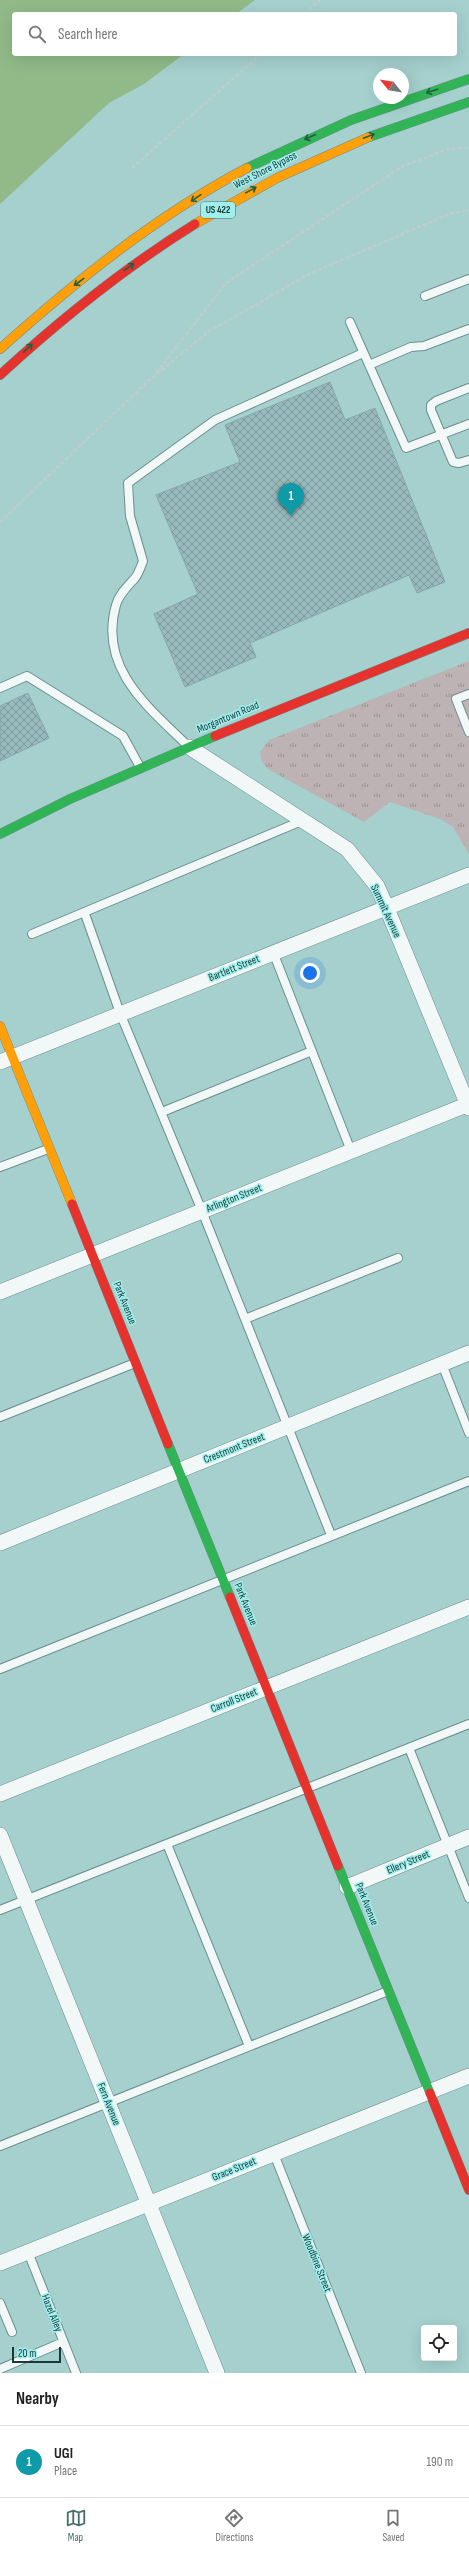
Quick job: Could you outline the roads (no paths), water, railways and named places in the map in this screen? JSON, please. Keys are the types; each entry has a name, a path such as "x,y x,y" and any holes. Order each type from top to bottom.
{"main road":[{"name":"West Shore Bypass","path":"0,349 54,300 150,229 215,185 271,155 346,121 469,80"},
{"name":"West Shore Bypass","path":"0,375 58,320 93,292 165,242 232,201 279,175 379,132 469,102"},
{"name":"Morgantown Road","path":"0,834 70,799 189,747 469,633"},
{"name":"Park Avenue","path":"0,1026 6,1060 49,1148 469,2190"}],"street":[{"name":"Summit Avenue","path":"189,747 333,838 356,858 377,886 469,1106"},
{"name":"Bartlett Street","path":"6,1060 386,906 469,875"},
{"name":"Arlington Street","path":"0,1292 350,1151 469,1106"},
{"name":"Crestmont Street","path":"0,1543 469,1353"},
{"name":"Carroll Street","path":"0,1794 469,1607"},
{"name":"Fern Avenue","path":"0,1835 217,2373"},
{"name":"Ellery Street","path":"347,1887 448,1845 469,1838"},
{"name":"Grace Street","path":"0,2263 469,2076"}],"lane":[{"path":"425,296 469,278"},
{"path":"350,322 406,448 469,424"},
{"path":"369,365 411,347 424,346 469,329"},
{"path":"189,747 130,687 118,667 112,642 116,604 126,586 136,577 143,561 130,516 128,483 215,420 363,353"},
{"path":"469,388 431,405 431,410 440,434 453,462 459,463 469,460"},
{"path":"0,688 27,676 124,736 141,768"},
{"path":"469,694 456,699 469,732"},
{"path":"32,934 85,914 305,820"},
{"path":"85,914 120,1013 162,1112 289,1426 331,1535"},
{"path":"273,952 350,1151"},
{"path":"162,1112 312,1051"},
{"path":"0,1167 49,1148"},
{"path":"245,1319 398,1258"},
{"path":"0,1417 136,1363"},
{"path":"442,1364 469,1433"},
{"path":"0,1669 469,1480"},
{"path":"0,1910 469,1724"},
{"path":"409,1748 469,1898"},
{"path":"167,1844 248,2046"},
{"path":"0,2146 389,1991"},
{"name":"Woodbine Street","path":"274,2154 361,2373"},
{"name":"Hazel Alley","path":"28,2252 76,2373"},
{"path":"0,2303 12,2332"},
{"path":"0,2369 63,2342"}],"place":[{"name":"UGI","path":"291,516"}]}
